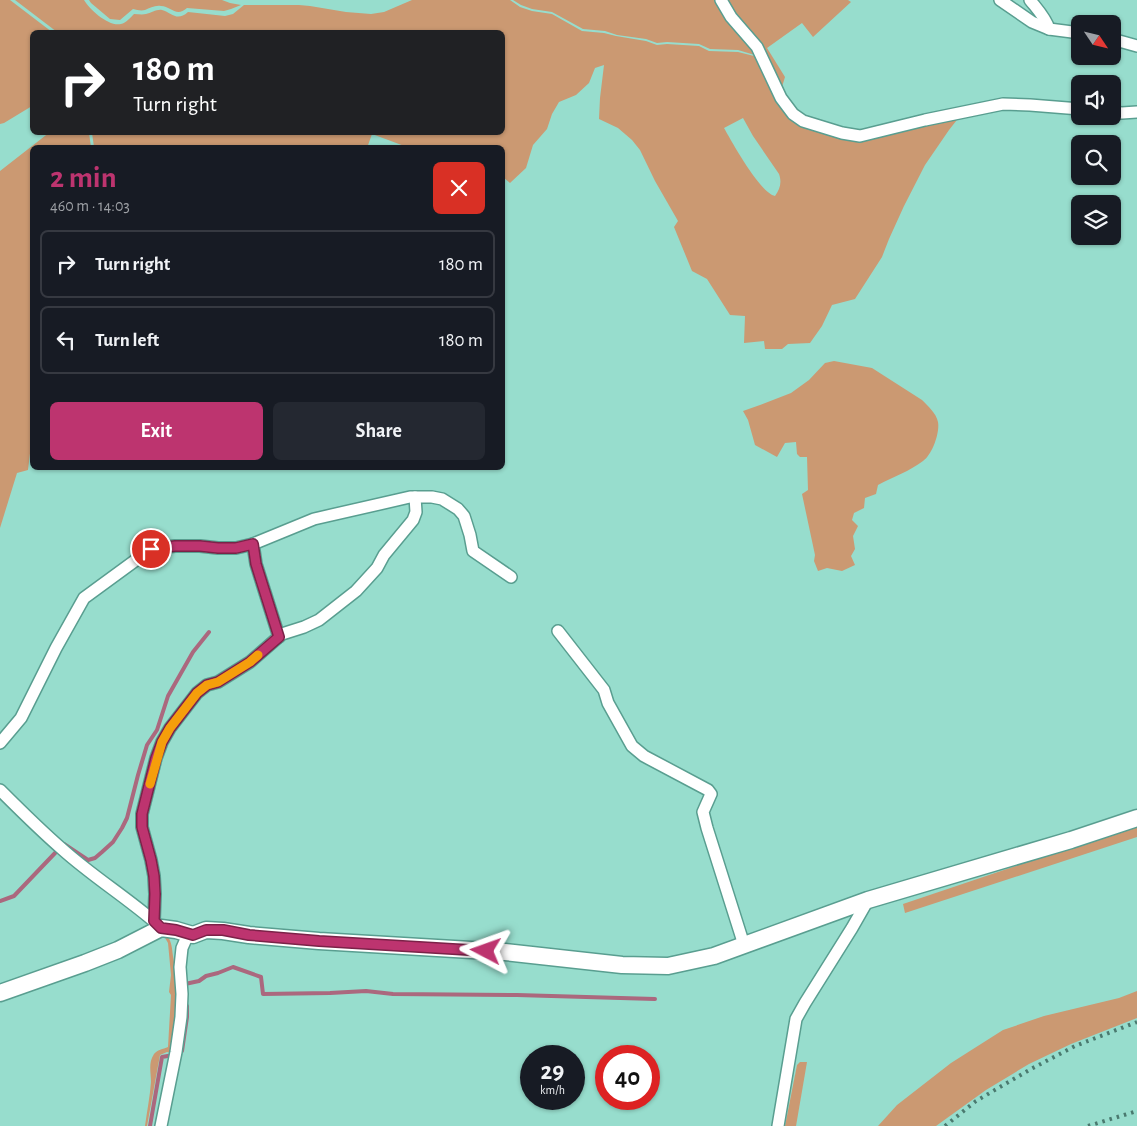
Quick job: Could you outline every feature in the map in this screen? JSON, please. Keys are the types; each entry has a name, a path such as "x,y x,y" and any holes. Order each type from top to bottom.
{"street":[{"path":"721,0 730,17 756,47 781,98 793,114 803,121 842,134 860,136 1003,104 1071,108"},
{"path":"1000,0 1032,22 1050,29 1071,32"},
{"path":"1030,0 1050,29"},
{"path":"1121,42 1137,46"},
{"path":"1121,113 1137,112"},
{"path":"0,743 21,718 56,648 84,598 151,549 175,546 236,548 253,544 314,518 410,497 432,497 442,499 458,509 464,516 473,551 511,577"},
{"path":"157,924 154,876 142,827 142,814 156,758 170,728 197,693 207,685 218,682 250,662 282,634 304,628 319,620 356,591 377,568 384,556 413,520 416,512 415,497"},
{"path":"253,544 256,564 279,637"},
{"path":"558,631 604,690 608,703 632,746 644,756 708,790 710,794 703,812 744,945"},
{"path":"0,790 62,849 157,924 193,935"},
{"path":"161,1126 181,1017 180,967 182,948 186,940 206,930 223,930 249,935 319,941 505,952 622,965 668,966 714,956 868,900 1071,840 1137,818"},
{"path":"778,1126 796,1019 868,900"},
{"path":"0,993 118,950 157,924"}],"shaded area":[{"path":"0,0 10,0 49,30 30,30 30,107 0,124"},
{"path":"15,0 84,0 100,17 111,23 121,24 134,14 144,14 160,10 178,17 188,12 225,16 233,14 244,5 299,5 371,14 384,12 412,0 510,0 520,7 532,11 552,14 582,31 604,33 657,45 699,46 709,51 738,52 754,56 761,60 786,109 843,136 960,116 925,165 904,206 882,257 855,299 832,305 822,326 810,343 788,344 782,349 765,349 764,341 744,343 745,316 730,315 707,279 692,271 674,227 678,221 640,150 618,128 599,119 604,65 595,68 589,83 576,95 559,102 552,114 547,129 533,145 526,168 510,183 505,179 505,145 402,145 375,135 505,135 505,30 54,30","holes":["743,118 779,174 780,186 775,196 769,193 754,177 724,128"]},
{"path":"89,0 222,0 241,5 224,11 187,8 180,12 165,6 157,6 144,10 133,9 120,20 110,19"},
{"path":"513,0 718,0 758,56 738,50 710,49 699,44 657,43 605,31 583,29 552,12 532,9"},
{"path":"725,0 848,0 851,2 813,37 802,23 767,48 785,77 781,90"},
{"path":"46,135 89,135 91,145 33,145"},
{"path":"92,135 372,135 368,145 94,145"},
{"path":"30,148 30,454 28,470 17,473 0,528 0,171"},
{"path":"834,361 872,368 922,400 936,416 938,432 935,443 923,461 878,485 876,494 865,498 864,508 854,513 852,520 858,526 853,536 855,549 851,556 855,565 842,571 827,568 818,571 814,561 815,555 802,494 808,490 807,457 800,457 797,454 796,442 785,443 777,457 755,445 748,420 743,411 791,393 809,380 825,363"},
{"path":"1137,825 1137,837 905,913 903,904"},
{"path":"164,936 168,937 170,942 175,968 176,1004 174,1029 171,1053 167,1052 160,1055 147,1126 145,1126 151,1087 150,1068 152,1057 158,1051 168,1047 171,975 168,943"},
{"path":"1137,991 1137,1018 1071,1044 1029,1064 986,1090 936,1126 878,1126 897,1105 951,1063 1003,1030 1044,1016 1119,998"},
{"path":"800,1062 807,1062 796,1126 785,1126 797,1065"}],"waterway":[{"path":"63,845 88,860 95,858 113,842 127,818 147,745 157,730 168,696 193,652 209,632"},
{"path":"0,901 14,896 56,852"},
{"path":"185,987 185,984 199,981 206,976 233,967 261,977 263,994 366,991 393,994 655,999"},
{"path":"182,1051 187,1006"},
{"path":"150,1126 162,1057 173,1055"}],"railway":[{"path":"945,1126 976,1101 1031,1069 1075,1046 1137,1022"},
{"path":"1088,1126 1137,1111"}],"slow traffic":[{"path":"150,784 162,742 170,728 197,693 207,685 218,682 258,655"}],"route":[{"path":"151,549 175,546 236,548 253,544 256,564 279,637 250,662 218,682 207,685 197,693 170,728 162,742 142,814 142,827 154,876 154,921 161,928 193,935 206,930 223,930 249,935 319,941 486,951"}]}
